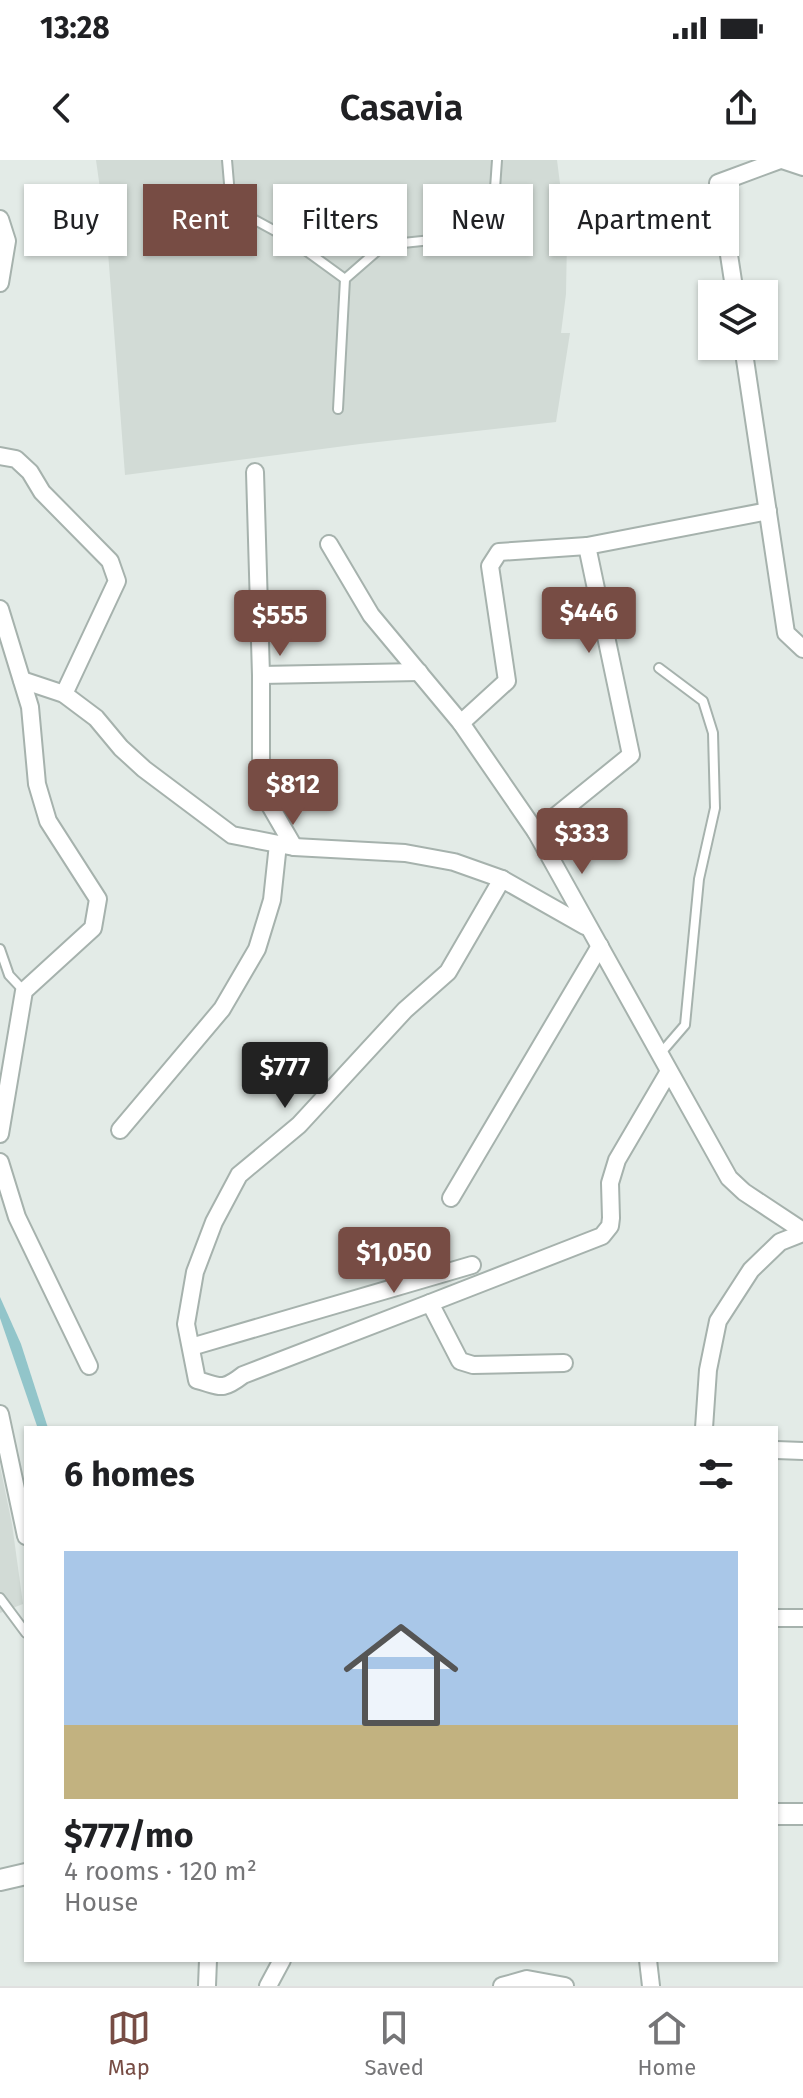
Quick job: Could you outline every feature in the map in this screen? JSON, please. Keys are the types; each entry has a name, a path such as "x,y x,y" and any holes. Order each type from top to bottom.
{"street":[{"path":"733,280 718,183 781,160 803,167"},
{"path":"0,219 7,241 0,283"},
{"path":"745,360 786,633 803,649"},
{"path":"0,456 16,459 30,472 42,492 110,561 117,581 64,694"},
{"path":"120,1130 222,1009 257,949 286,846 268,802 261,772 255,472"},
{"path":"461,723 507,681 490,566 499,552 587,546 768,511"},
{"path":"329,544 371,615 461,723 536,832 729,1178 744,1192 803,1232"},
{"path":"536,832 631,755 587,546"},
{"path":"0,609 30,707 37,784 48,821 98,899 93,928 24,991 0,1134"},
{"path":"261,675 419,672"},
{"path":"22,680 64,694 96,718 144,769 232,835 286,846 405,853 454,862 502,879 587,926"},
{"path":"502,879 448,972 405,1010 299,1125 239,1175 214,1222 195,1272 186,1324 197,1380 218,1388 232,1384 243,1375 602,1236 611,1218 610,1183 617,1160 668,1073"},
{"path":"451,1198 600,946"},
{"path":"0,1162 17,1217 89,1366"},
{"path":"704,1426 708,1370 718,1321 751,1270 780,1242 803,1232"},
{"path":"191,1347 472,1265"},
{"path":"430,1303 460,1361 473,1365 564,1363"},
{"path":"0,1414 24,1527"},
{"path":"778,1450 803,1451"},
{"path":"778,1618 803,1618"},
{"path":"778,1814 803,1814"},
{"path":"0,1879 24,1874"},
{"path":"207,1986 208,1962"},
{"path":"268,1986 281,1962"},
{"path":"648,1962 651,1986"},
{"path":"502,1986 527,1979 565,1986"}],"lane":[{"path":"227,160 231,207 290,239 345,279"},
{"path":"338,409 345,279 384,245 479,235 493,217 497,160"},
{"path":"659,668 703,701 713,733 715,808 699,879 685,1025 660,1054"},
{"path":"0,949 9,975 24,991"},
{"path":"0,1598 24,1630"}],"shaded area":[{"path":"96,160 557,160 560,184 549,184 549,256 567,256 561,333 570,333 556,422 125,475 108,256 127,256 127,184 99,184"},
{"path":"0,1466 23,1604 0,1613"}],"water":[{"path":"0,1297 21,1344 47,1426 37,1426 0,1318"}]}
